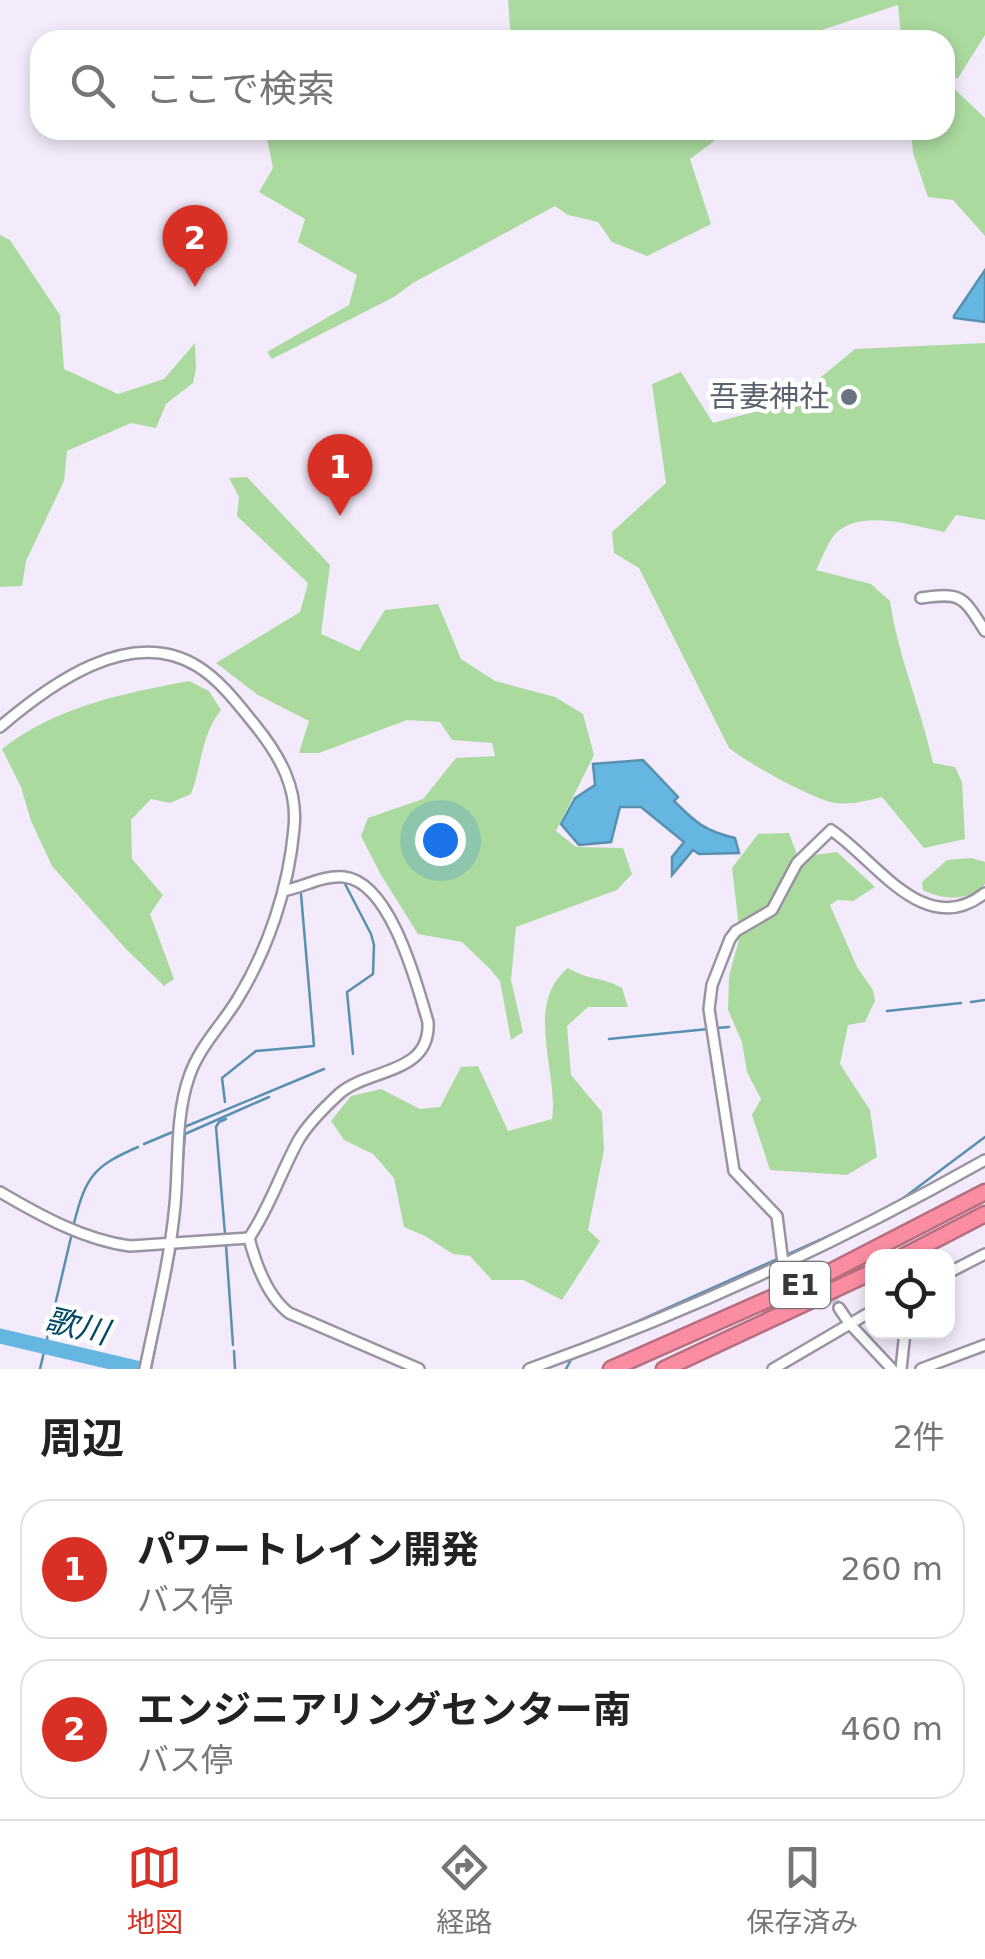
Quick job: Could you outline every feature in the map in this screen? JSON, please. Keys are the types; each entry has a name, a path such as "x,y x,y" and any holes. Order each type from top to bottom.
{"highway":[{"name":"E1","path":"611,1369 830,1272 985,1192"},
{"path":"918,1249 985,1214"},
{"name":"E1","path":"664,1369 865,1275"}],"street":[{"path":"921,598 951,594 963,598 985,632"},
{"path":"0,727 62,680 126,654 174,655 198,666 230,694 268,741 292,784 295,827 283,891 239,998 195,1060 182,1100 170,1244 145,1368"},
{"path":"783,1263 777,1216 734,1171 709,1009 712,985 730,939 736,931 772,910 796,863 832,830 913,900 932,906 962,906 985,893"},
{"path":"283,891 334,877 361,882 400,934 429,1036 419,1054 406,1064 343,1090 300,1137 268,1210 250,1238 255,1261 278,1305 289,1313 419,1369"},
{"path":"528,1369 581,1350 885,1217 985,1160"},
{"path":"0,1192 64,1225 113,1244 250,1238"},
{"path":"804,1254 810,1264"},
{"path":"955,1269 985,1254"},
{"path":"839,1308 892,1369"},
{"path":"773,1369 865,1315"},
{"path":"901,1369 904,1339"},
{"path":"921,1369 985,1345"}],"green space":[{"path":"508,0 985,0 985,35 958,78 955,30 900,30 898,5 822,30 510,30"},
{"path":"955,90 985,118 985,236 953,200 928,197 912,140 955,140"},
{"path":"267,140 716,140 690,159 711,224 647,256 612,242 598,222 568,215 555,206 394,297 272,359 267,352 349,305 357,275 298,242 305,219 259,192 273,168"},
{"path":"0,235 10,240 60,315 64,369 118,394 164,379 195,343 196,368 193,383 166,404 156,428 131,423 67,451 64,481 26,561 22,586 0,587"},
{"path":"985,343 985,520 956,515 944,532 888,521 859,522 835,534 816,570 871,584 890,601 933,763 955,767 962,782 965,839 924,848 882,797 862,802 827,801 776,778 729,748 639,568 614,553 612,532 666,483 652,384 681,372 713,423 791,402 855,349"},
{"path":"247,477 330,565 321,634 359,651 385,610 438,604 461,659 495,681 555,697 583,714 594,755 556,831 576,847 623,848 632,874 617,890 516,927 511,980 523,1032 511,1040 500,981 462,942 418,934 361,836 368,818 423,799 456,758 495,756 492,743 452,740 440,722 407,720 319,753 299,753 309,721 258,695 216,663 300,612 308,583 237,516 239,497 229,478"},
{"path":"189,681 209,691 221,710 206,740 191,794 170,803 151,799 131,820 132,859 163,895 150,914 174,979 164,986 52,866 2,749 67,712"},
{"path":"789,833 798,857 837,852 875,887 853,901 838,900 830,905 875,1001 865,1022 848,1025 840,1064 870,1110 877,1157 847,1175 770,1170 752,1115 761,1099 747,1072 742,1042 728,1010 729,976 740,936 732,868 758,834"},
{"path":"971,858 985,862 985,884 979,890 956,898 923,890 922,882 947,860"},
{"path":"568,968 622,988 628,1007 588,1007 567,1026 571,1075 602,1112 604,1150 588,1230 600,1241 562,1300 523,1280 492,1280 470,1256 453,1254 404,1227 394,1178 373,1154 344,1140 331,1121 351,1096 381,1089 420,1109 440,1107 461,1067 478,1066 508,1131 552,1119 545,1019 555,983"}],"water":[{"path":"985,270 985,322 954,318 954,316"},
{"path":"643,760 678,797 674,801 689,815 708,829 735,838 739,853 699,854 693,850 672,875 672,857 684,842 641,807 620,807 611,842 579,845 561,824 575,798 595,785 593,764"}],"waterway":[{"path":"344,882 374,945 373,974 347,992 353,1054"},
{"path":"225,1102 222,1078 256,1051 314,1046 301,894"},
{"path":"971,1002 985,1000"},
{"path":"887,1011 961,1003"},
{"path":"717,1028 729,1027"},
{"path":"609,1039 708,1029"},
{"path":"182,1128 324,1069"},
{"path":"180,1195 185,1134 269,1097"},
{"path":"225,1234 216,1127 226,1119"},
{"path":"144,1144 175,1131"},
{"path":"894,1205 985,1137"},
{"path":"74,1223 94,1174 111,1160 138,1147"},
{"path":"176,1237 179,1208"},
{"path":"614,1332 862,1221"},
{"path":"40,1369 72,1233"},
{"path":"226,1245 233,1345"},
{"path":"162,1315 175,1250"},
{"path":"151,1369 160,1323"},
{"name":"歌川","path":"0,1336 141,1369"},
{"path":"234,1351 235,1369"},
{"path":"566,1369 573,1356"}],"tunnel":[{"path":"810,1264 839,1308"}],"place":[{"name":"エンジニアリングセンター南","path":"195,287"},
{"name":"吾妻神社","path":"849,397"},
{"name":"パワートレイン開発","path":"340,516"}]}
